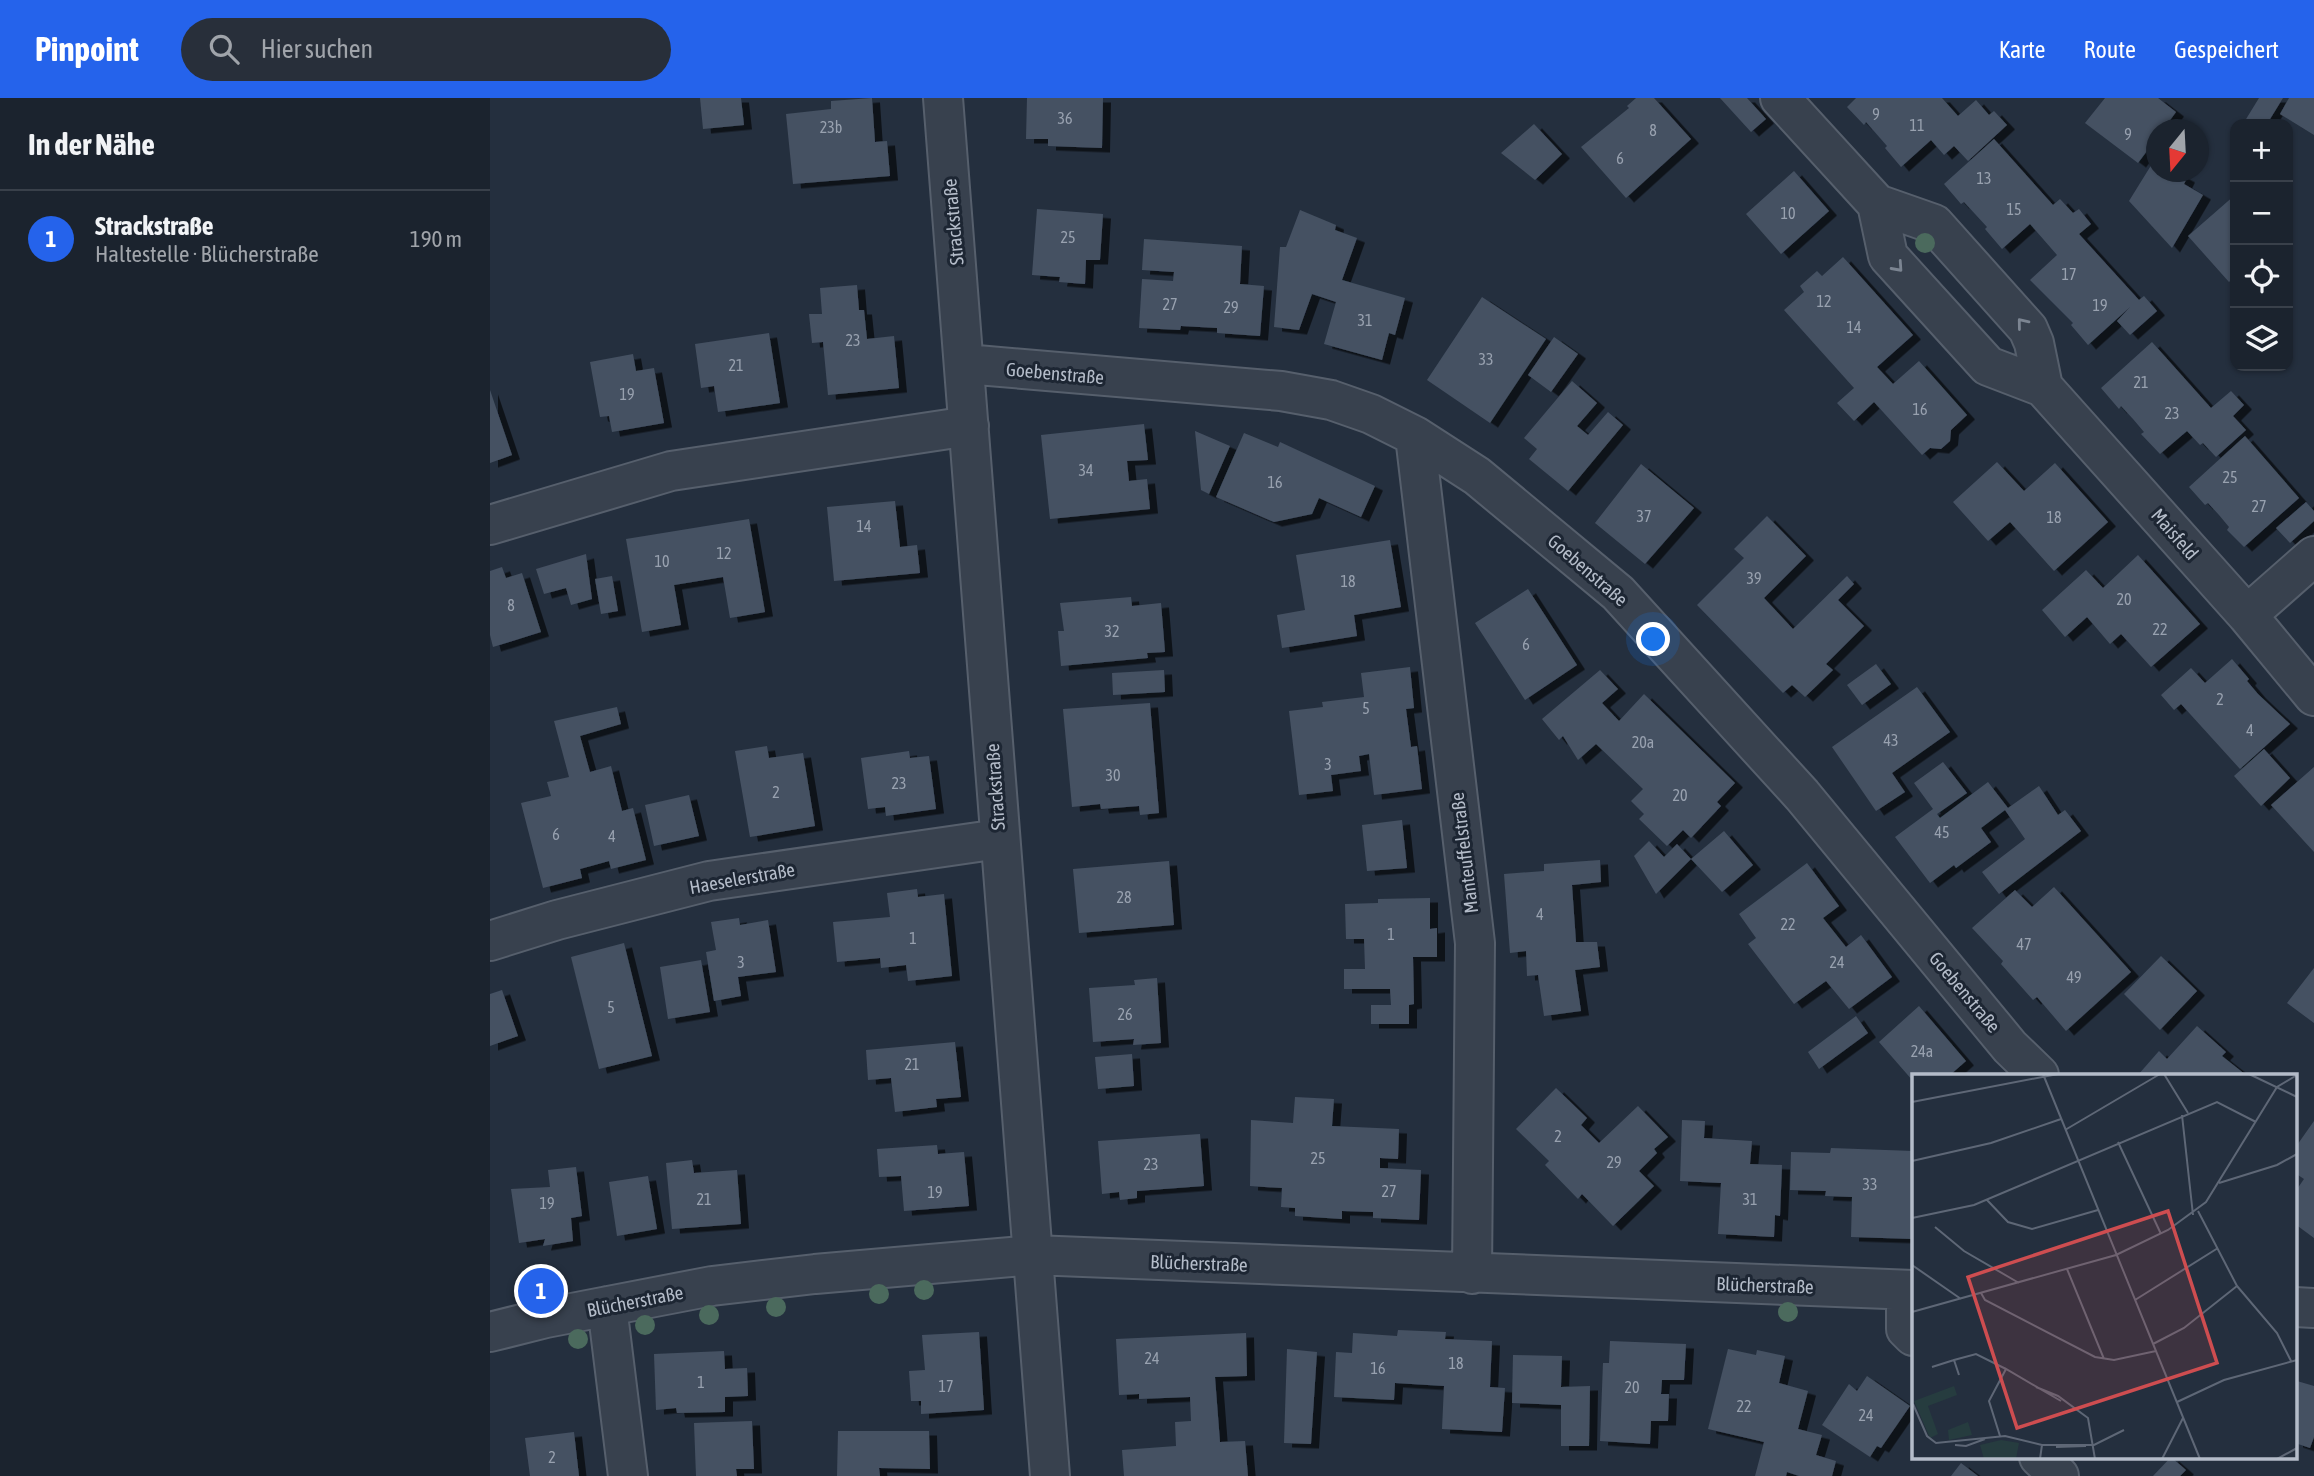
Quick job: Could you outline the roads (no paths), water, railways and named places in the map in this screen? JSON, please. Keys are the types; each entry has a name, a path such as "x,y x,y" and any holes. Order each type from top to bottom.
{"street":[{"name":"Strackstraße","path":"943,98 1050,1476"},
{"path":"1780,98 1877,204 1934,224 2028,328 2034,343 2043,387"},
{"name":"Maisfeld","path":"1877,204 1888,256 1988,366 2043,387 2247,615 2314,695"},
{"name":"Goebenstraße","path":"965,364 1281,391 1331,401 1371,414 1415,436 1477,476 1618,593 1802,795 2010,1047 2038,1074"},
{"path":"490,525 671,471 969,426"},
{"name":"Manteuffelstraße","path":"1415,436 1475,943 1472,1273"},
{"path":"2247,615 2314,556"},
{"name":"Haeselerstraße","path":"490,941 557,920 709,881 999,839"},
{"name":"Blücherstraße","path":"490,1332 712,1286 815,1273 1033,1255 1910,1290"},
{"path":"1910,1290 1906,1329 1912,1335"},
{"path":"607,1306 628,1476"},
{"path":"2296,1307 2314,1308"},
{"path":"2040,1458 2059,1476"}],"place":[{"name":"Strackstraße","path":"541,1291"}]}
